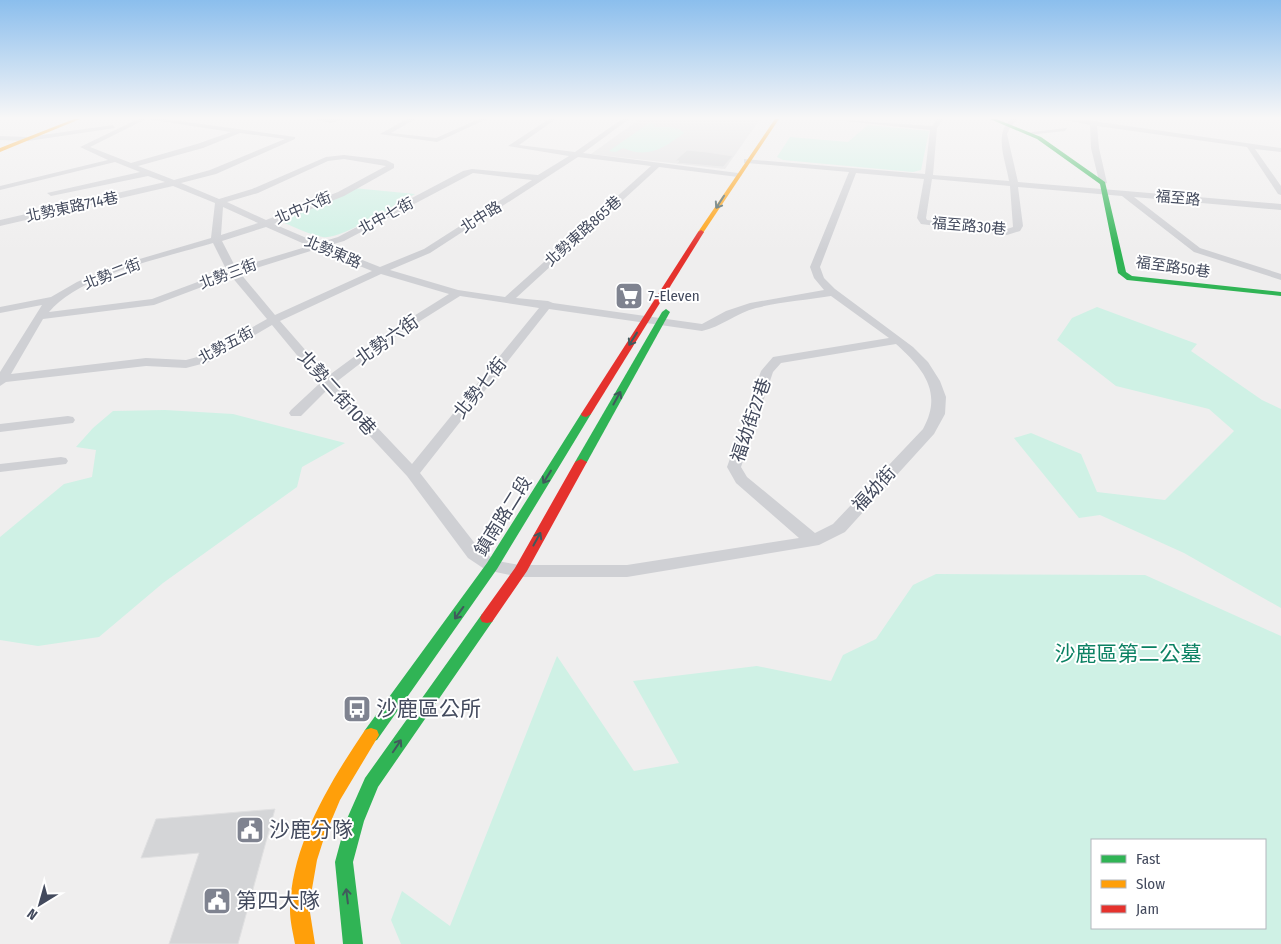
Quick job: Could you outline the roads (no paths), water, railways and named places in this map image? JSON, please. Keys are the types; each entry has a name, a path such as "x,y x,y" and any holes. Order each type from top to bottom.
{"street":[{"path":"0,188 103,163"},
{"name":"北勢東路","path":"124,163 380,272 422,285 458,292 702,328 709,326 730,313 754,305 833,292"},
{"path":"131,166 141,163"},
{"name":"北勢東路714巷","path":"0,223 173,183 213,172 234,163"},
{"name":"北中六街","path":"219,202 255,191 317,163"},
{"name":"北中六街","path":"266,224 314,206 391,166 387,163"},
{"name":"北中路","path":"380,272 428,250 562,163"},
{"path":"642,163 738,174"},
{"name":"鎮南路二段","path":"305,944 300,907 310,858 327,807 351,764 492,566 645,319 746,163"},
{"path":"723,221 759,163"},
{"name":"福至路","path":"771,163 1014,184 1104,187 1124,193 1281,207"},
{"path":"929,176 930,163"},
{"path":"1010,163 1014,184"},
{"path":"1072,163 1104,187"},
{"path":"1098,163 1104,187"},
{"path":"1261,163 1281,192"},
{"name":"北勢東路865巷","path":"509,299 658,165"},
{"name":"福幼街","path":"492,566 520,570 627,571 813,542 839,528 928,431 938,413 938,396 926,366 899,340 833,292 816,277 815,267 854,171"},
{"path":"51,193 149,173"},
{"name":"北中七街","path":"318,246 362,229 466,173 539,178"},
{"name":"福至路30巷","path":"929,176 921,218 924,222 1007,232 1017,229 1018,226 1014,184"},
{"name":"福至路50巷","path":"1104,187 1122,273 1130,278 1281,294"},
{"path":"1124,193 1197,250 1281,277"},
{"path":"216,239 219,202"},
{"name":"北勢二街","path":"1,380 41,316 54,300 100,276 266,224"},
{"name":"北勢二街10巷","path":"216,239 234,272 327,384 412,473 474,554 492,566"},
{"name":"北勢三街","path":"41,316 154,302 234,272 318,246"},
{"name":"北勢五街","path":"1,380 146,362 195,363 273,320 380,272"},
{"name":"北勢六街","path":"296,412 327,384 389,336 458,292"},
{"path":"0,310 54,300"},
{"name":"北勢七街","path":"412,473 548,304"},
{"path":"353,944 344,862 355,821 371,783 520,570 671,304"},
{"name":"福幼街27巷","path":"813,542 741,480 734,467 767,372 777,360 899,340"},
{"path":"0,428 68,420"},
{"path":"0,468 61,460"}],"place":[{"name":"7-Eleven","path":"629,296"},
{"name":"沙鹿區公所","path":"357,709"},
{"name":"沙鹿分隊","path":"250,830"},
{"name":"第四大隊","path":"217,901"}],"park label":[{"name":"沙鹿區第二公墓","path":"1128,654"}]}
